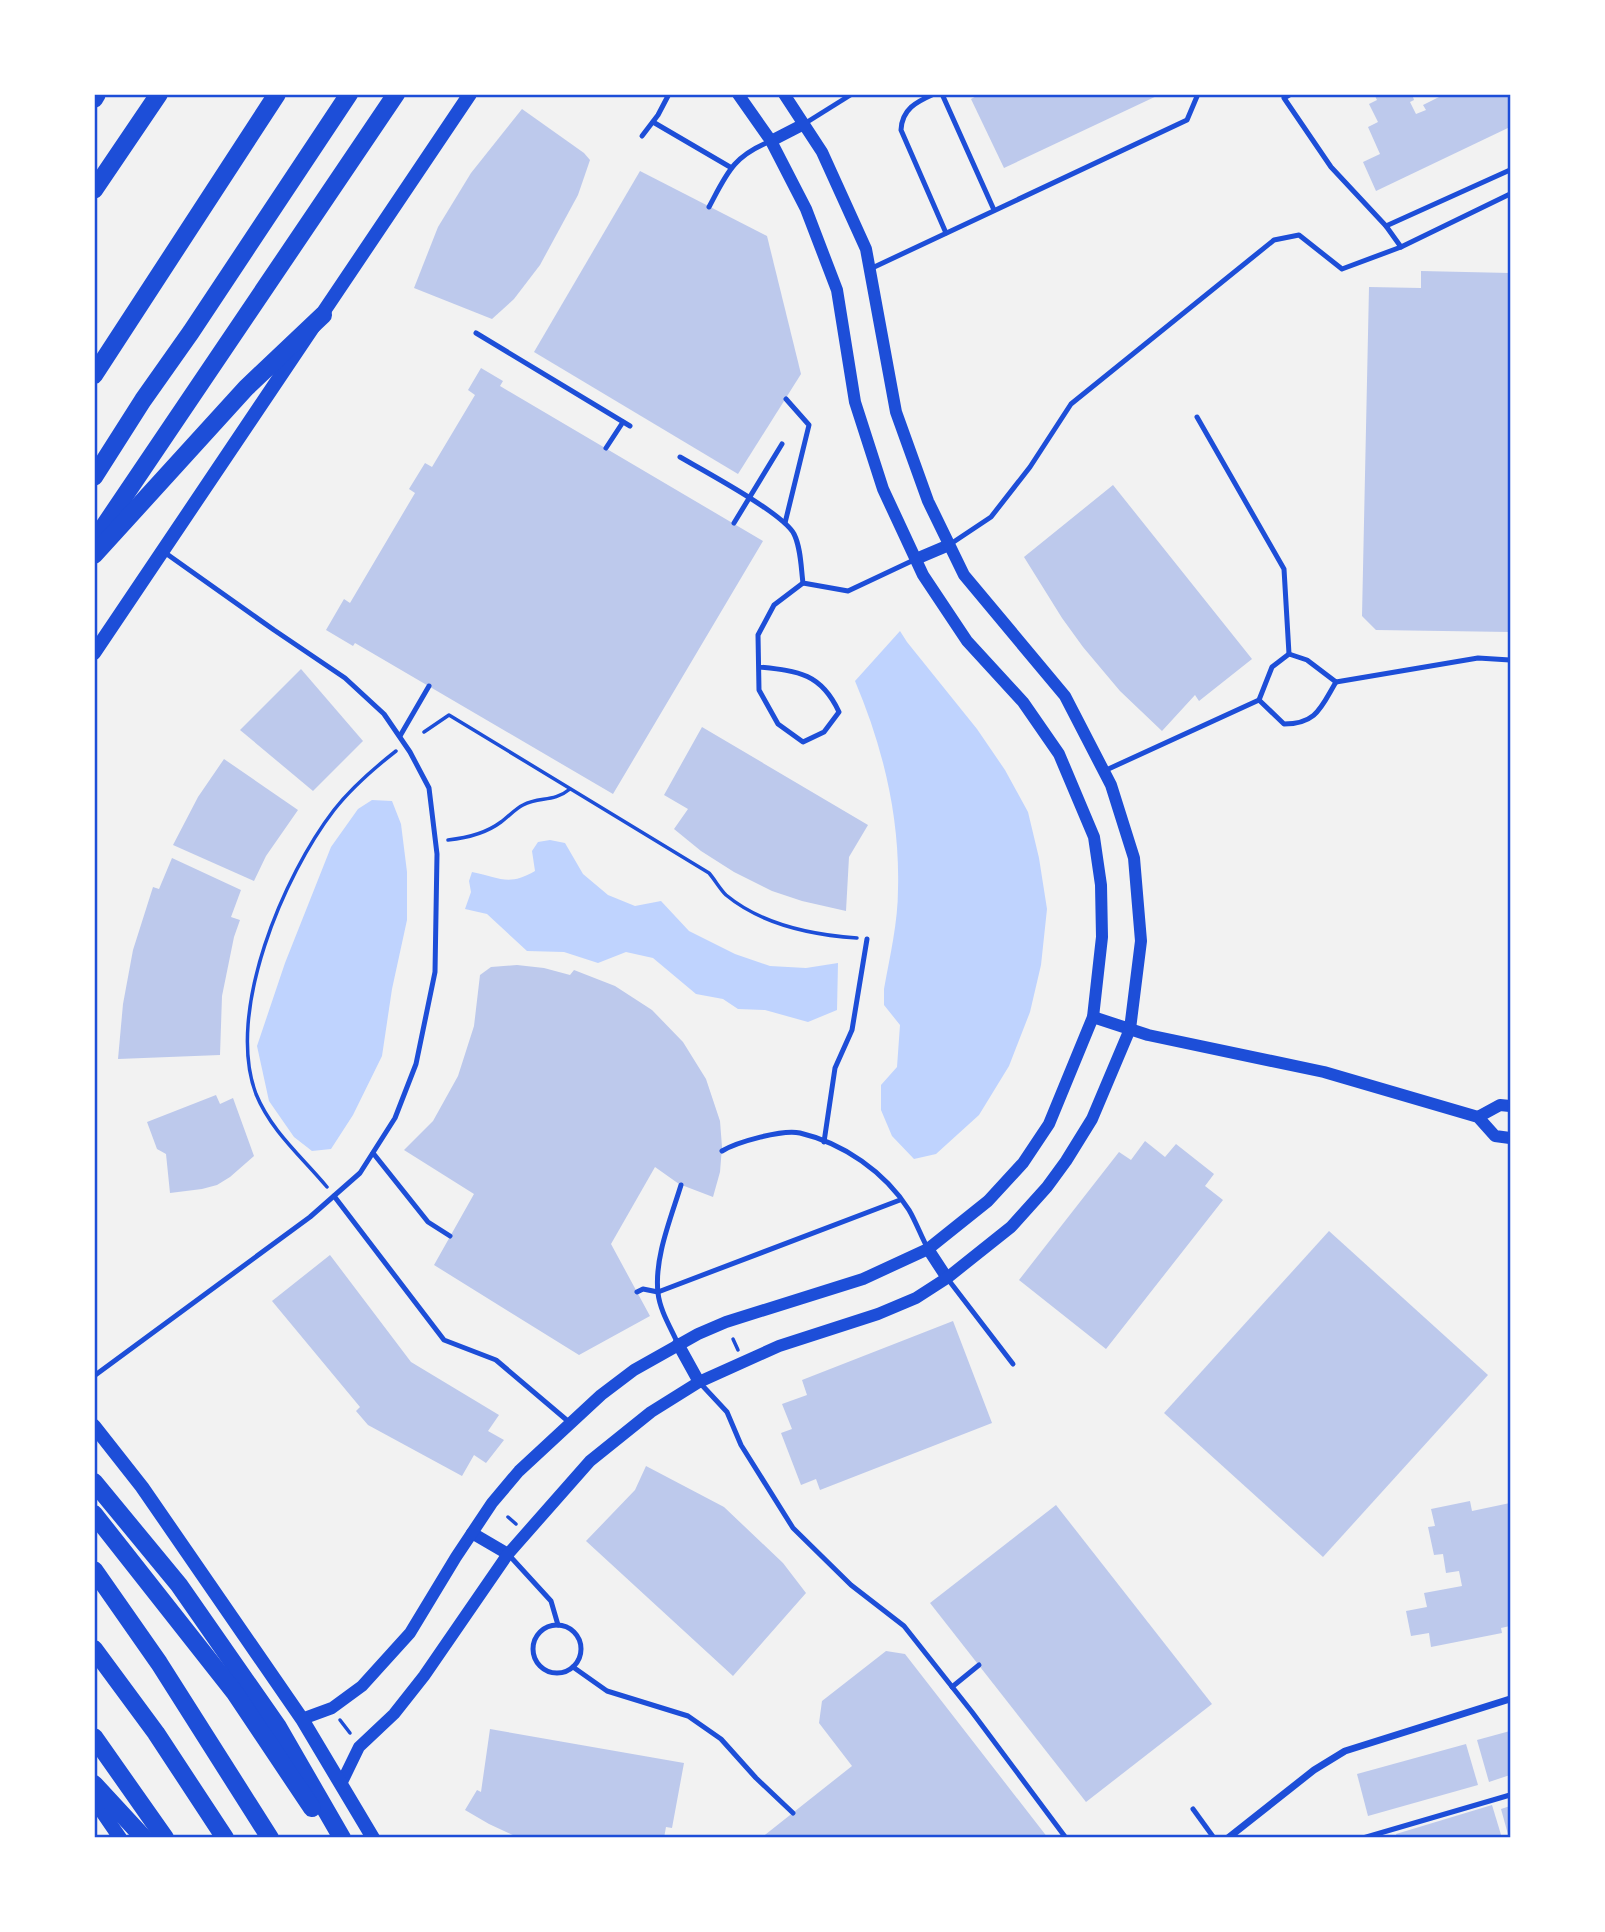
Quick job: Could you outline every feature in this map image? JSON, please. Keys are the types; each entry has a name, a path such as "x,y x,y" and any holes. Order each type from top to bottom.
{"highway":[{"path":"94,190 159,94"},
{"path":"94,374 277,94"},
{"path":"94,477 349,94"},
{"path":"94,541 396,94"},
{"path":"94,555 246,388 323,315"},
{"path":"94,469 110,454"},
{"path":"94,1482 187,1596 278,1727 342,1838"},
{"path":"94,1514 235,1693 331,1838"},
{"path":"94,1570 159,1663 270,1838"},
{"path":"94,1649 156,1733 225,1838"},
{"path":"94,1737 166,1838"},
{"path":"94,1784 144,1838"},
{"path":"94,1799 121,1822 133,1838"}],"main road":[{"path":"94,653 470,94"},
{"path":"94,1426 142,1487 302,1719 373,1838"},
{"path":"94,1799 120,1838"}],"street":[{"path":"302,1719 332,1708 362,1686 410,1633 472,1533 519,1471 569,1422 634,1370 726,1322 863,1279 928,1249 988,1201 1035,1146 1049,1124 1093,1017 1102,937 1101,885 1094,837 1059,754 1023,702 967,640 923,575 883,489 855,402 837,290 806,209 771,141 738,94"},
{"path":"341,1784 359,1747 394,1714 424,1676 508,1554 590,1461 652,1412 699,1382 779,1346 878,1314 916,1298 947,1278 1011,1227 1047,1187 1092,1119 1130,1029 1140,941 1134,858 1111,785 1065,696 964,575 928,501 896,412 866,250 822,152 784,94"},
{"path":"771,141 804,124"},
{"path":"916,559 949,545"},
{"path":"1093,1017 1130,1029 1324,1072 1478,1117 1495,1136 1510,1138"},
{"path":"1478,1117 1500,1105 1510,1106"},
{"path":"928,1249 947,1278"},
{"path":"678,1345 699,1382"},
{"path":"472,1533 508,1554"},
{"path":"1228,1838 1314,1770 1345,1751 1510,1699"}],"lane":[{"path":"642,136 669,94"},
{"path":"804,124 852,94"},
{"path":"934,94 913,103 902,119 901,130 946,233"},
{"path":"942,94 994,210"},
{"path":"869,270 1187,120 1198,94"},
{"path":"1291,94 1284,97 1331,167 1386,226 1401,247"},
{"path":"653,122 730,167"},
{"path":"709,206 730,167 750,149 771,141"},
{"path":"1386,226 1510,170"},
{"path":"949,545 991,517 1030,467 1071,404 1274,240 1299,235 1342,269 1401,247 1510,194"},
{"path":"476,333 630,426"},
{"path":"785,523 809,425 786,399"},
{"path":"1197,417 1284,569 1289,654"},
{"path":"606,448 622,422"},
{"path":"734,523 782,444"},
{"path":"680,457 785,523 797,544 803,583"},
{"path":"94,1376 310,1217 360,1172 395,1118 416,1065 435,972 435,841 429,788 400,736 384,714 345,678 164,552"},
{"path":"759,667 788,670 813,679 831,694 839,712 824,732 803,741 778,724 759,690 758,635 774,605 803,583 848,591 916,559"},
{"path":"1289,654 1307,660 1336,681 1478,658 1510,660"},
{"path":"1104,771 1259,699 1272,667 1289,654"},
{"path":"1259,699 1284,724 1301,724 1315,716 1336,681"},
{"path":"400,736 429,686"},
{"path":"824,1142 835,1068 852,1030 867,939"},
{"path":"722,1152 755,1138 797,1132 841,1148 880,1176 908,1209 928,1249"},
{"path":"373,1153 428,1222 450,1236"},
{"path":"678,1345 662,1310 658,1292 659,1264 681,1185"},
{"path":"334,1196 444,1340 496,1360 569,1422"},
{"path":"637,1292 643,1289 658,1292 900,1200"},
{"path":"947,1278 1013,1364"},
{"path":"699,1382 727,1412 741,1445 793,1528 851,1585 904,1626 1066,1838"},
{"path":"508,1554 551,1601 558,1625"},
{"path":"558,1625 573,1631 578,1637 581,1653 573,1667 560,1673 552,1673 539,1665 533,1651 542,1630 558,1625"},
{"path":"952,1686 979,1665"},
{"path":"573,1667 607,1691 688,1716 721,1739 756,1778 793,1812"},
{"path":"1363,1838 1510,1795"},
{"path":"1193,1809 1214,1838"}],"path":[{"path":"424,732 449,715 709,873 726,894 759,914 787,926 835,937 867,939"},
{"path":"334,1196 278,1132 256,1092 248,1050 253,988 277,910 317,835 354,787 400,748"},
{"path":"435,841 466,838 481,833 497,825 521,805 561,797 570,789"},
{"path":"733,1339 739,1352"},
{"path":"508,1517 516,1524"},
{"path":"338,1716 351,1735"}],"water":[{"path":"900,631 977,729 1005,770 1028,812 1047,909 1041,965 1030,1012 1009,1066 979,1115 936,1154 914,1159 892,1136 881,1110 881,1085 897,1067 900,1025 884,1005 884,989 897,914 898,862 888,783 874,731 855,681"},
{"path":"372,800 392,801 401,824 407,872 407,920 392,989 382,1056 353,1115 331,1149 312,1151 294,1137 269,1101 257,1046 285,963 331,847 358,809"},
{"path":"550,840 565,843 583,874 608,895 635,906 661,901 689,931 735,954 770,966 806,968 838,963 837,1010 808,1022 765,1010 738,1009 723,999 696,994 653,958 626,952 598,963 564,952 527,951 487,914 465,909 471,892 469,881 472,872 510,880 526,876 535,871 532,851 538,842"}],"building":[{"path":"980,94 1161,94 1004,168 971,99"},
{"path":"1374,94 1412,94 1414,100 1410,102 1416,114 1426,110 1423,105 1445,94 1510,94 1510,127 1376,191 1363,162 1380,154 1368,127 1378,122 1369,104 1377,100"},
{"path":"522,109 590,160 578,195 540,265 514,299 492,319 414,288 438,227 471,173"},
{"path":"640,171 767,236 801,374 738,474 534,352"},
{"path":"1421,271 1510,273 1510,632 1376,630 1362,616 1369,287 1421,288"},
{"path":"481,368 503,381 500,386 763,541 613,794 355,643 353,646 326,630 344,599 350,603 415,493 409,489 425,463 432,467 475,395 468,390"},
{"path":"1113,485 1252,659 1199,701 1195,695 1162,731 1120,691 1083,647 1024,557"},
{"path":"301,669 363,741 313,791 240,730"},
{"path":"702,727 868,825 849,857 846,911 772,891 734,872 701,851 674,829 688,809 664,795"},
{"path":"224,759 298,810 266,856 254,881 173,845 198,797"},
{"path":"172,858 241,890 231,917 240,920 222,996 220,1055 118,1059 123,1004 133,950 153,887 159,889"},
{"path":"517,965 570,975 574,970 615,986 652,1010 683,1042 706,1079 720,1121 720,1172 713,1197 679,1184 655,1167 611,1244 650,1316 579,1355 434,1265 474,1194 404,1150 433,1121 458,1076 474,1026 480,975 491,967"},
{"path":"216,1095 220,1104 233,1098 254,1156 217,1185 170,1193 166,1154 157,1149 147,1122"},
{"path":"1145,1141 1165,1157 1176,1144 1214,1174 1205,1186 1223,1200 1106,1349 1019,1280 1119,1152 1131,1160"},
{"path":"1329,1231 1488,1375 1323,1557 1164,1413"},
{"path":"330,1255 411,1362 499,1415 488,1431 504,1440 486,1463 474,1455 462,1476 368,1425 356,1411 360,1407 272,1301"},
{"path":"953,1321 992,1423 820,1490 816,1479 801,1485 781,1433 792,1429 782,1404 807,1395 802,1380"},
{"path":"646,1466 724,1507 783,1563 806,1593 733,1676 586,1541 635,1490"},
{"path":"1470,1501 1472,1511 1510,1503 1510,1626 1501,1628 1502,1633 1431,1647 1429,1633 1411,1636 1406,1611 1427,1607 1424,1593 1462,1586 1459,1571 1446,1573 1443,1554 1434,1555 1428,1527 1435,1526 1431,1509"},
{"path":"1056,1505 1212,1704 1086,1802 930,1603"},
{"path":"886,1651 905,1654 1048,1838 761,1838 852,1766 819,1723 822,1701"},
{"path":"490,1729 684,1763 672,1828 666,1827 664,1838 519,1838 489,1824 465,1810 477,1790 481,1792"},
{"path":"1510,1731 1510,1775 1489,1782 1477,1740"},
{"path":"1466,1744 1478,1785 1368,1816 1357,1774"},
{"path":"1492,1805 1502,1838 1397,1838 1396,1834"},
{"path":"1510,1806 1510,1838 1509,1838 1501,1809"}]}
